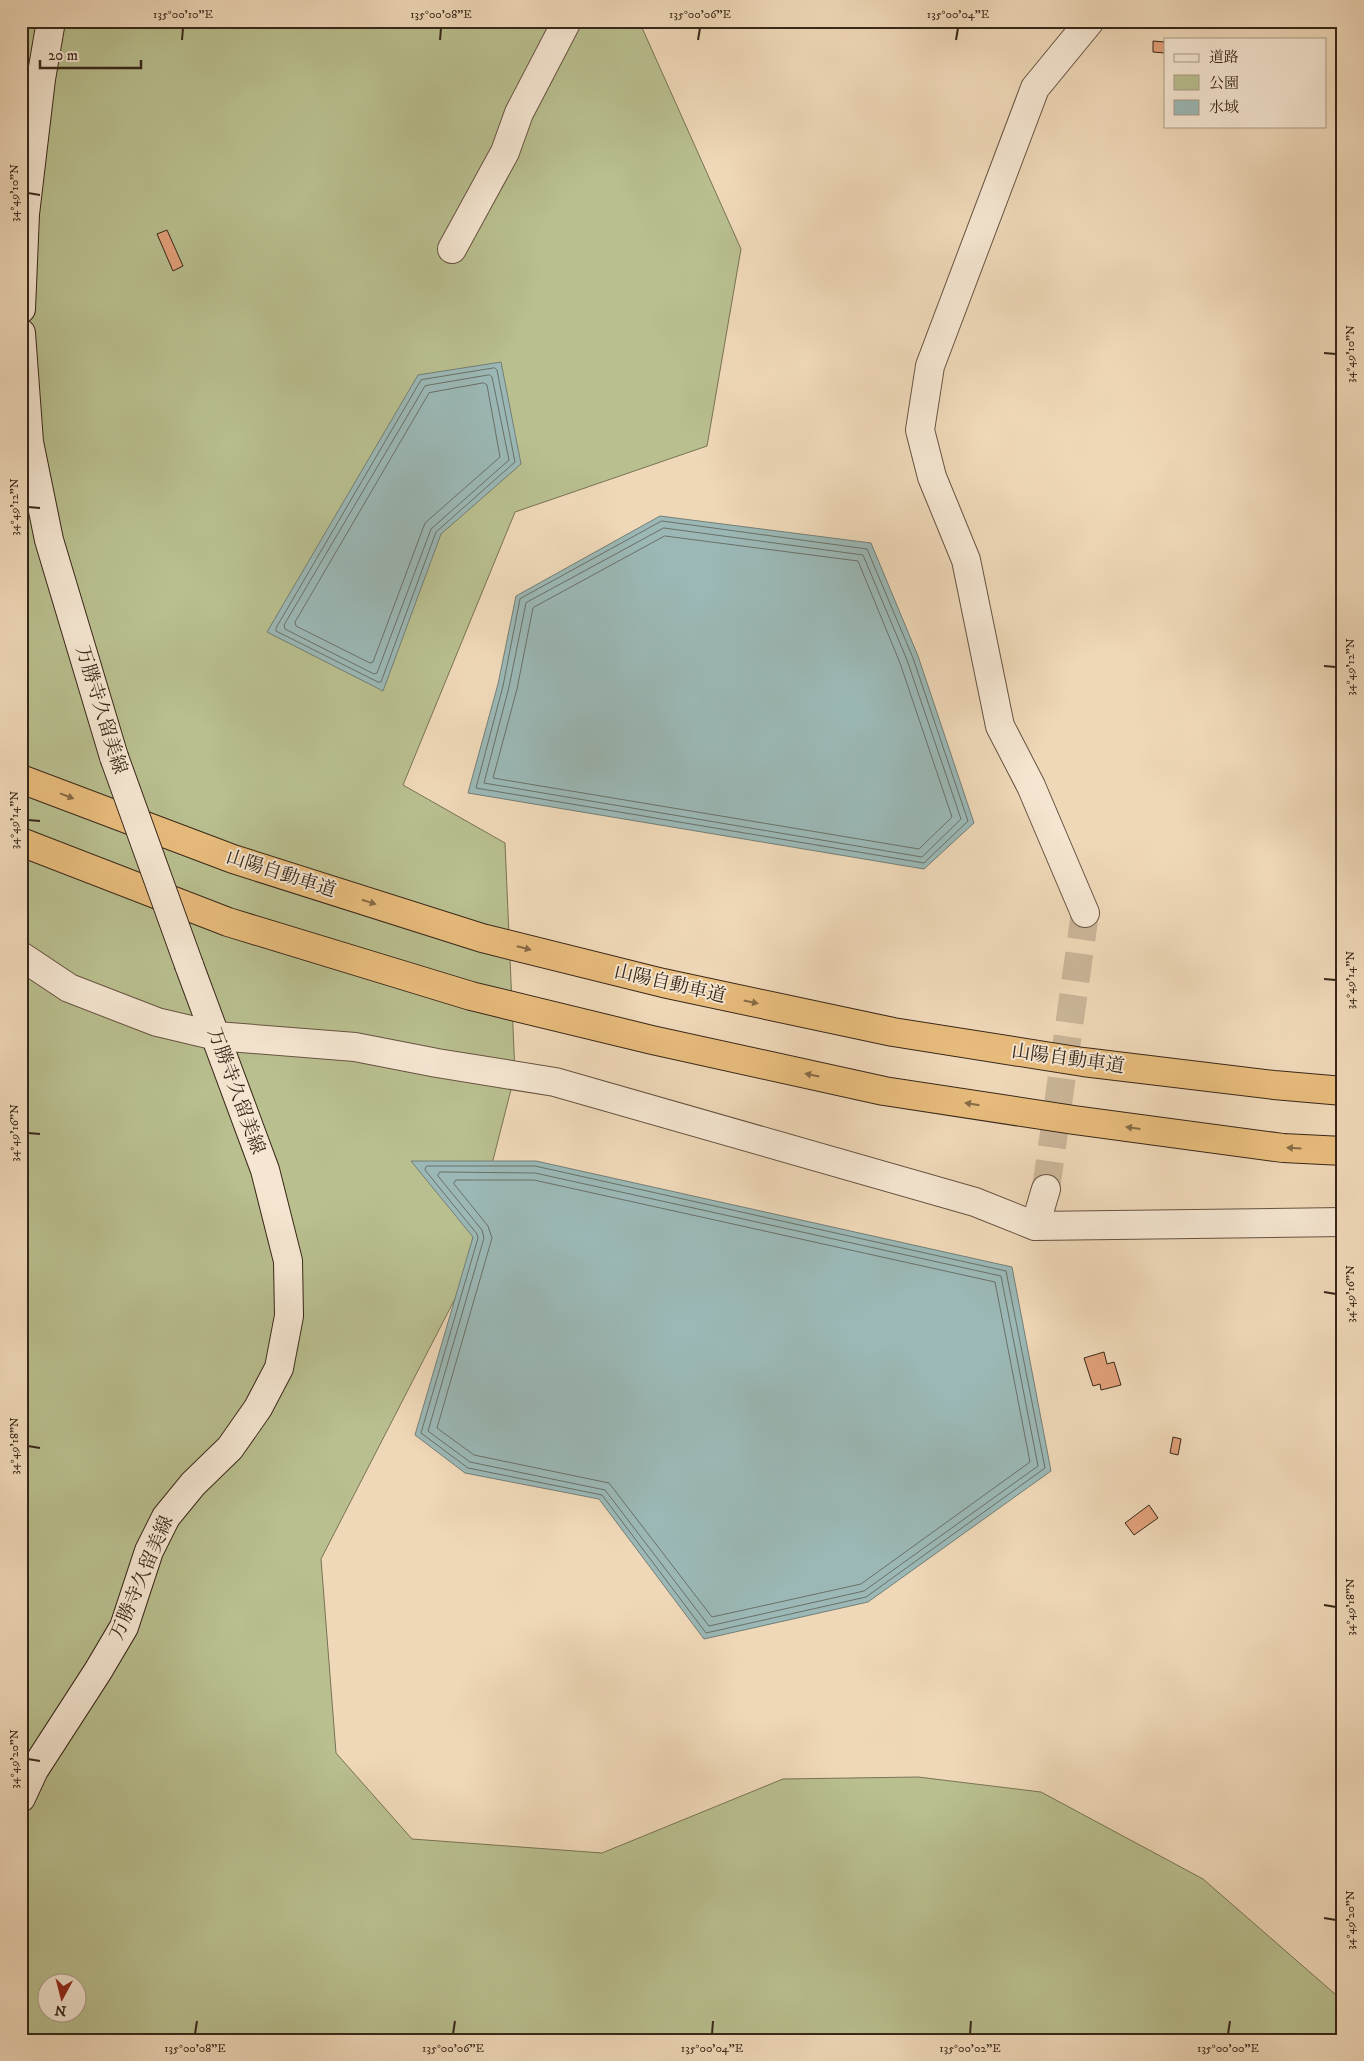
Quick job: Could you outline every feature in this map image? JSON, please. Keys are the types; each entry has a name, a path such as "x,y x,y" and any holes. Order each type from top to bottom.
{"highway":[{"name":"山陽自動車道","path":"21,779 242,862 482,938 663,983 893,1032 1036,1055 1226,1079 1343,1090"},
{"path":"21,842 228,922 471,996 652,1040 884,1091 1074,1120 1283,1148 1343,1151"}],"street":[{"path":"21,309 25,214 40,78 51,21"},
{"path":"452,249 505,152 519,112 567,21"},
{"path":"1084,913 1031,786 1000,726 966,560 932,477 920,430 930,366 1035,88 1090,21"},
{"name":"万勝寺久留美線","path":"21,333 29,442 49,540 114,757 265,1170 288,1261 289,1316 279,1368 258,1408 230,1448 193,1484 166,1517 149,1552 124,1627 34,1770 21,1798"},
{"path":"21,956 69,988 157,1022 216,1036 355,1047 437,1063 555,1082 975,1202 1036,1226 1343,1222"},
{"path":"1036,1226 1046,1189"}],"green space":[{"path":"21,21 639,21 741,249 707,446 515,512 403,785 505,843 515,1074 460,1289 321,1559 336,1753 412,1839 602,1853 783,1779 918,1777 1041,1792 1203,1879 1343,2001 1343,2040 21,2040"}],"water":[{"path":"501,362 521,464 441,534 383,691 267,632 418,375"},
{"path":"660,516 871,543 918,656 974,823 924,869 468,793 498,684 516,596"},
{"path":"411,1161 536,1161 1012,1267 1051,1471 868,1602 704,1639 599,1499 465,1473 415,1435 473,1237"}],"building":[{"path":"1153,41 1164,42 1164,53 1153,52"},
{"path":"167,230 183,266 173,271 157,234"},
{"path":"1104,1352 1107,1364 1114,1362 1121,1385 1101,1390 1100,1384 1093,1386 1084,1358"},
{"path":"1173,1437 1181,1439 1178,1455 1170,1453"},
{"path":"1149,1505 1158,1518 1134,1535 1125,1523"}],"tunnel":[{"path":"1046,1189 1085,913"}]}
